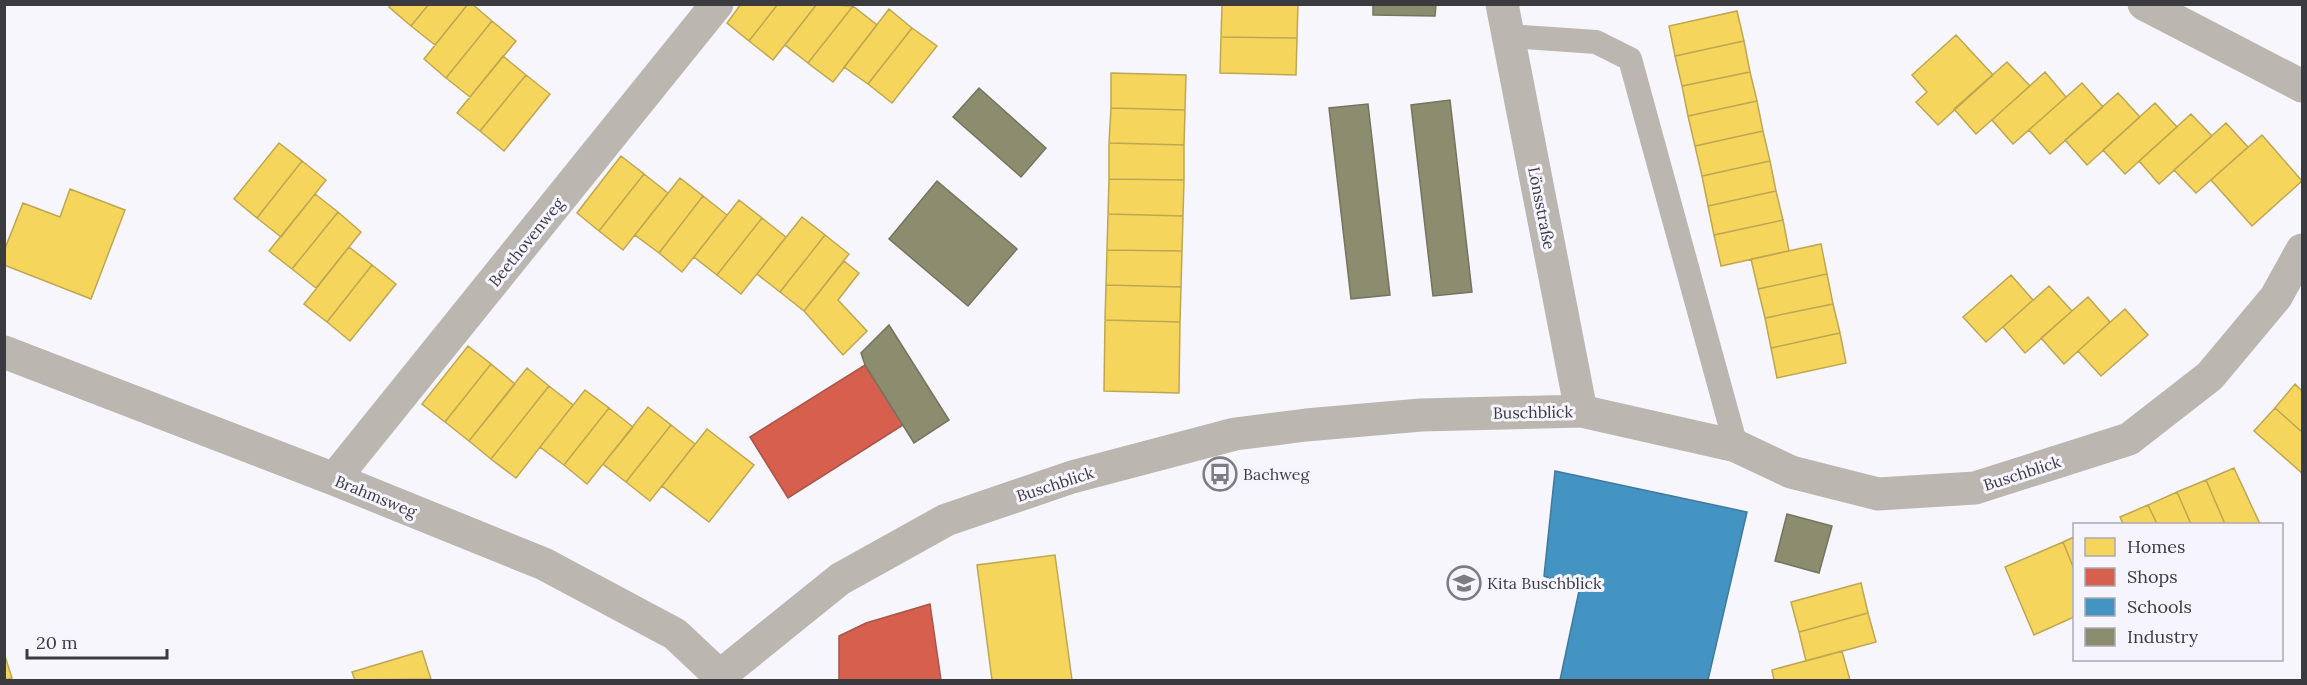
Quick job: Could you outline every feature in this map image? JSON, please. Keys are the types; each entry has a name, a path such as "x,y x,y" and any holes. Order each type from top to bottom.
{"street":[{"name":"Beethovenweg","path":"334,479 717,4"},
{"name":"Lönsstraße","path":"1502,4 1581,411"},
{"path":"2144,4 2302,86"},
{"name":"Buschblick","path":"723,678 840,579 946,520 1072,477 1223,437 1306,424 1421,415 1581,411 1736,446 1791,472 1878,494 1975,488 2129,439 2210,376 2276,297 2302,250"},
{"name":"Brahmsweg","path":"4,352 334,479 544,564 675,634 723,678"}],"lane":[{"path":"1509,36 1596,42 1630,58 1736,446"}],"building: Homes":[{"path":"391,4 429,4 411,26 389,7"},
{"path":"429,4 468,4 435,45 411,26"},
{"path":"468,4 472,4 492,21 446,78 424,59"},
{"path":"741,4 778,4 749,41 727,23"},
{"path":"778,4 817,4 773,60 749,41"},
{"path":"817,4 853,6 808,63 785,45"},
{"path":"1222,4 1298,4 1297,38 1221,37"},
{"path":"853,6 877,25 833,82 808,63"},
{"path":"889,9 912,28 868,84 844,67"},
{"path":"1737,11 1744,41 1675,56 1669,26"},
{"path":"492,21 516,41 470,97 446,78"},
{"path":"912,28 937,46 892,103 868,84"},
{"path":"1956,35 1993,75 1938,125 1916,102 1927,92 1912,75"},
{"path":"1221,37 1297,38 1296,75 1220,73"},
{"path":"1744,41 1750,72 1682,86 1675,56"},
{"path":"503,56 526,75 480,131 457,113"},
{"path":"2007,62 2030,86 1976,134 1954,109"},
{"path":"1750,72 1757,101 1688,116 1682,86"},
{"path":"2045,72 2066,97 2013,144 1992,120"},
{"path":"1111,73 1186,75 1185,110 1111,108"},
{"path":"526,75 550,94 504,151 480,131"},
{"path":"2082,83 2103,107 2050,154 2029,130"},
{"path":"2118,93 2140,117 2087,165 2065,140"},
{"path":"1757,101 1763,131 1695,146 1688,116"},
{"path":"2155,103 2177,127 2125,174 2103,150"},
{"path":"1111,108 1185,110 1184,145 1109,143"},
{"path":"2191,114 2212,136 2159,184 2139,161"},
{"path":"2226,123 2248,147 2196,193 2174,170"},
{"path":"1763,131 1770,161 1702,176 1695,146"},
{"path":"2262,135 2302,181 2252,226 2211,180"},
{"path":"279,143 302,161 257,218 234,199"},
{"path":"1109,143 1184,145 1184,180 1109,179"},
{"path":"621,156 644,174 599,231 577,213"},
{"path":"302,161 326,180 281,237 257,218"},
{"path":"1770,161 1776,191 1708,206 1702,176"},
{"path":"644,174 668,193 623,250 599,231"},
{"path":"680,178 703,196 659,253 635,235"},
{"path":"1109,179 1184,180 1183,216 1108,214"},
{"path":"70,189 125,210 91,299 4,265 4,251 23,203 60,217"},
{"path":"1776,191 1783,220 1714,235 1708,206"},
{"path":"315,194 338,212 292,269 269,251"},
{"path":"703,196 727,215 682,272 659,253"},
{"path":"739,200 762,218 717,275 694,257"},
{"path":"338,212 361,232 316,288 292,269"},
{"path":"1108,214 1183,216 1182,251 1107,250"},
{"path":"802,217 825,235 780,292 757,274"},
{"path":"762,218 786,237 741,294 717,275"},
{"path":"1783,220 1789,251 1721,266 1714,235"},
{"path":"825,235 849,254 804,311 780,292"},
{"path":"1821,244 1827,274 1758,289 1751,259"},
{"path":"349,247 372,265 327,322 304,304"},
{"path":"1107,250 1182,251 1181,287 1106,285"},
{"path":"844,261 859,273 838,300 867,331 843,355 804,311"},
{"path":"372,265 396,284 350,341 327,322"},
{"path":"1827,274 1833,304 1765,318 1758,289"},
{"path":"2011,275 2033,300 1986,342 1963,317"},
{"path":"1106,285 1181,287 1180,322 1105,320"},
{"path":"2049,286 2072,311 2025,353 2003,327"},
{"path":"2088,297 2110,322 2064,364 2041,338"},
{"path":"1833,304 1840,333 1771,348 1765,318"},
{"path":"2125,309 2148,335 2101,376 2078,351"},
{"path":"1105,320 1180,322 1179,393 1104,391"},
{"path":"1840,333 1846,363 1777,378 1771,348"},
{"path":"468,346 491,364 445,422 422,404"},
{"path":"491,364 515,384 469,441 445,422"},
{"path":"527,368 549,386 491,459 469,441"},
{"path":"2295,384 2302,391 2302,432 2275,408"},
{"path":"549,386 573,405 516,478 491,459"},
{"path":"585,390 609,408 564,465 540,447"},
{"path":"648,407 671,425 626,482 603,464"},
{"path":"609,408 633,427 587,484 564,465"},
{"path":"2275,408 2302,432 2302,473 2254,431"},
{"path":"671,425 695,444 650,501 626,482"},
{"path":"707,429 754,465 709,522 662,486"},
{"path":"2234,468 2260,523 2225,523 2206,480"},
{"path":"2206,480 2225,523 2191,523 2177,492"},
{"path":"2177,492 2191,523 2157,523 2148,505"},
{"path":"2148,505 2157,523 2123,523 2120,517"},
{"path":"2073,537 2073,567 2063,542"},
{"path":"2063,542 2073,567 2073,617 2034,635 2005,567"},
{"path":"1055,555 1072,680 992,680 977,565"},
{"path":"1861,583 1868,613 1799,632 1791,602"},
{"path":"1868,613 1876,642 1806,661 1799,632"},
{"path":"422,651 431,679 355,680 352,672"},
{"path":"1842,651 1850,680 1774,680 1772,670"},
{"path":"4,653 12,678 4,680"}],"building: Shops":[{"path":"865,365 903,425 788,498 750,437"},
{"path":"930,604 941,680 839,680 839,636 866,623"}],"building: Schools":[{"path":"1555,471 1747,512 1708,680 1560,680 1579,591 1544,576"}],"building: Industry":[{"path":"1373,4 1436,4 1435,16 1373,15"},
{"path":"979,88 1046,148 1021,177 953,117"},
{"path":"1450,100 1472,292 1433,296 1411,105"},
{"path":"1368,104 1390,295 1351,299 1329,108"},
{"path":"937,181 1017,249 968,306 889,239"},
{"path":"889,325 949,420 914,443 865,365 861,353"},
{"path":"1787,514 1832,526 1819,573 1775,561"}],"place":[{"name":"Bachweg","path":"1220,474"},
{"name":"Kita Buschblick","path":"1464,583"}]}
